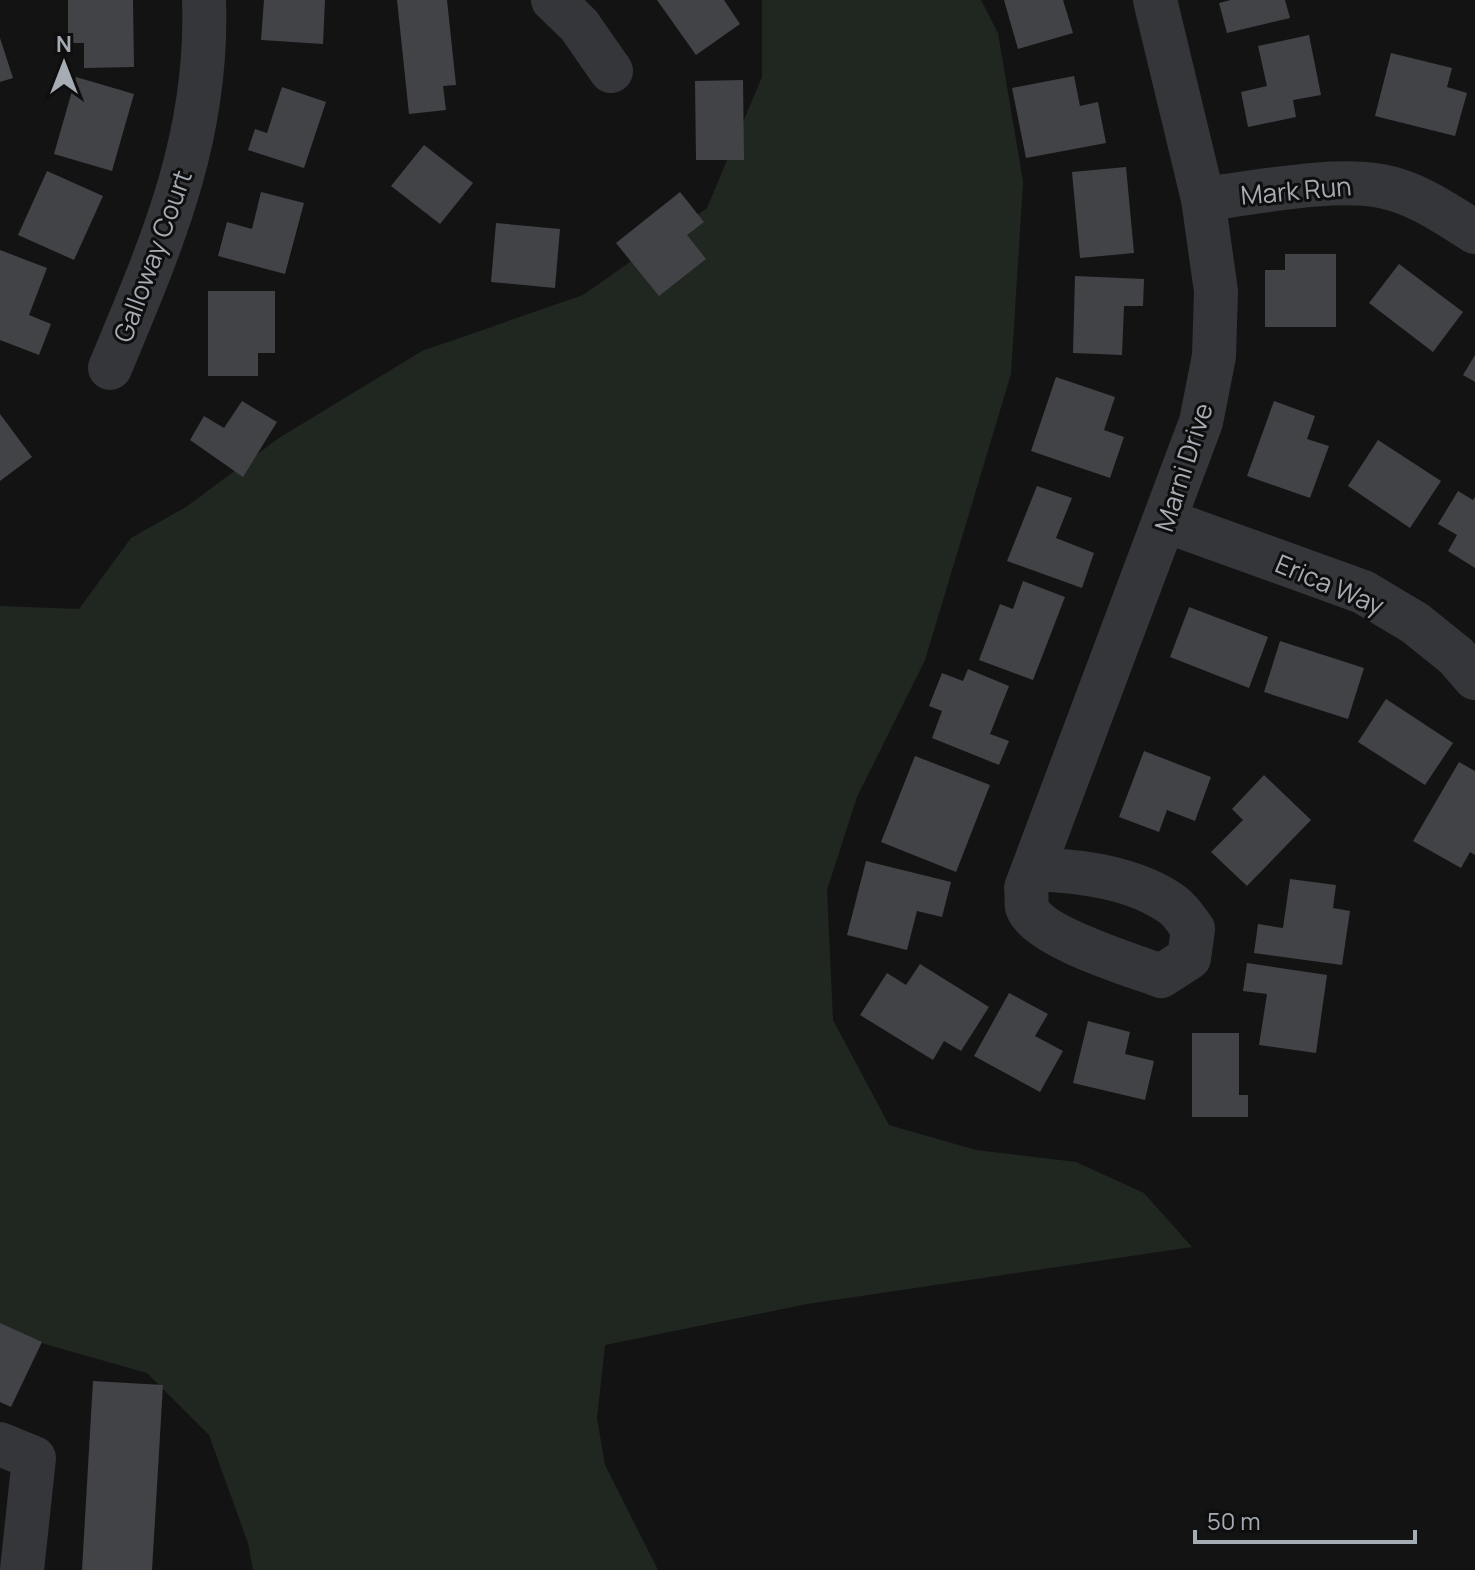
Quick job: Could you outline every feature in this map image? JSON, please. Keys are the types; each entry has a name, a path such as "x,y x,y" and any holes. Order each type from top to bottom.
{"street":[{"name":"Galloway Court","path":"110,368 165,235 188,156 202,83 204,0"},
{"path":"553,0 579,25 611,71"},
{"name":"Marni Drive","path":"1034,869 1201,422 1214,356 1216,291 1203,199 1155,0"},
{"name":"Mark Run","path":"1203,199 1342,183 1383,186 1432,205 1475,232"},
{"name":"Erica Way","path":"1166,521 1363,592 1415,623 1456,656 1475,678"},
{"path":"0,1444 34,1458 22,1570"}],"shaded area":[{"path":"762,0 981,0 998,33 1023,182 1011,374 925,660 857,797 827,890 833,1020 889,1125 976,1150 1076,1162 1144,1193 1192,1247 807,1304 605,1345 597,1418 605,1465 658,1570 253,1570 248,1543 209,1435 147,1373 34,1341 0,1324 0,606 79,609 131,538 186,507 279,438 422,351 583,295 707,208 762,77"}],"building":[{"path":"68,0 133,0 134,67 84,68 84,43 68,43"},
{"path":"264,0 325,0 323,44 261,40"},
{"path":"397,0 447,0 456,85 443,86 446,110 409,114"},
{"path":"657,0 724,0 740,24 696,55"},
{"path":"1004,0 1063,0 1073,33 1018,49"},
{"path":"1231,0 1285,0 1290,18 1227,33 1219,3"},
{"path":"1309,35 1321,95 1293,100 1296,117 1248,127 1241,92 1267,86 1258,46"},
{"path":"0,38 13,78 0,82"},
{"path":"1391,53 1452,68 1447,87 1467,93 1455,136 1375,116"},
{"path":"1074,76 1080,106 1098,102 1106,143 1026,158 1012,88"},
{"path":"76,77 134,94 112,171 54,154"},
{"path":"743,80 744,160 696,160 695,81"},
{"path":"282,87 326,102 304,168 248,150 255,129 267,133"},
{"path":"424,145 473,183 440,224 391,186"},
{"path":"1126,167 1134,253 1080,258 1072,172"},
{"path":"47,171 103,196 74,260 18,235"},
{"path":"261,192 304,203 285,274 218,256 227,222 252,229"},
{"path":"680,192 704,222 687,235 706,259 659,296 616,243"},
{"path":"496,223 560,229 555,288 491,282"},
{"path":"0,250 47,268 29,315 51,324 39,355 0,340"},
{"path":"1285,254 1336,254 1336,327 1265,327 1265,270 1285,270"},
{"path":"1399,264 1463,312 1433,352 1369,303"},
{"path":"1075,276 1144,279 1143,306 1124,306 1122,355 1073,353"},
{"path":"208,291 275,291 275,353 258,353 258,376 208,376"},
{"path":"1475,355 1475,382 1463,375"},
{"path":"1056,377 1115,397 1104,430 1124,437 1110,478 1031,451"},
{"path":"242,401 277,422 243,477 190,440 204,416 224,428"},
{"path":"1274,401 1315,416 1307,439 1329,446 1310,498 1247,476"},
{"path":"0,414 32,457 0,481"},
{"path":"1378,440 1441,481 1410,528 1348,486"},
{"path":"1037,486 1072,498 1056,538 1094,553 1082,588 1007,561"},
{"path":"1458,491 1473,500 1475,497 1475,568 1448,551 1457,535 1438,524"},
{"path":"1023,581 1065,597 1033,680 979,660 1000,604 1013,609"},
{"path":"1189,607 1268,637 1249,688 1170,657"},
{"path":"1280,641 1364,668 1348,719 1264,692"},
{"path":"968,669 1009,686 990,734 1009,741 999,765 932,738 942,711 929,706 942,673 963,681"},
{"path":"1386,699 1453,743 1425,785 1358,742"},
{"path":"1144,751 1211,777 1195,821 1167,810 1159,832 1119,817"},
{"path":"915,756 990,785 956,872 881,842"},
{"path":"1459,762 1475,771 1475,855 1470,852 1461,868 1413,841"},
{"path":"1264,775 1311,820 1247,886 1211,852 1243,820 1232,809"},
{"path":"866,861 951,882 942,917 917,911 907,950 847,935"},
{"path":"1290,879 1336,885 1333,908 1350,911 1342,965 1254,953 1258,924 1283,928"},
{"path":"1247,963 1327,975 1316,1053 1259,1045 1267,994 1243,991"},
{"path":"920,964 989,1007 961,1051 944,1041 933,1060 860,1015 887,973 906,985"},
{"path":"1009,993 1048,1014 1035,1036 1063,1051 1040,1092 974,1056"},
{"path":"1088,1021 1130,1032 1125,1054 1154,1061 1145,1100 1073,1083"},
{"path":"1192,1033 1239,1033 1239,1095 1248,1095 1248,1117 1192,1117"},
{"path":"0,1323 42,1342 11,1407 0,1402"},
{"path":"93,1381 163,1385 152,1570 82,1570"}]}
